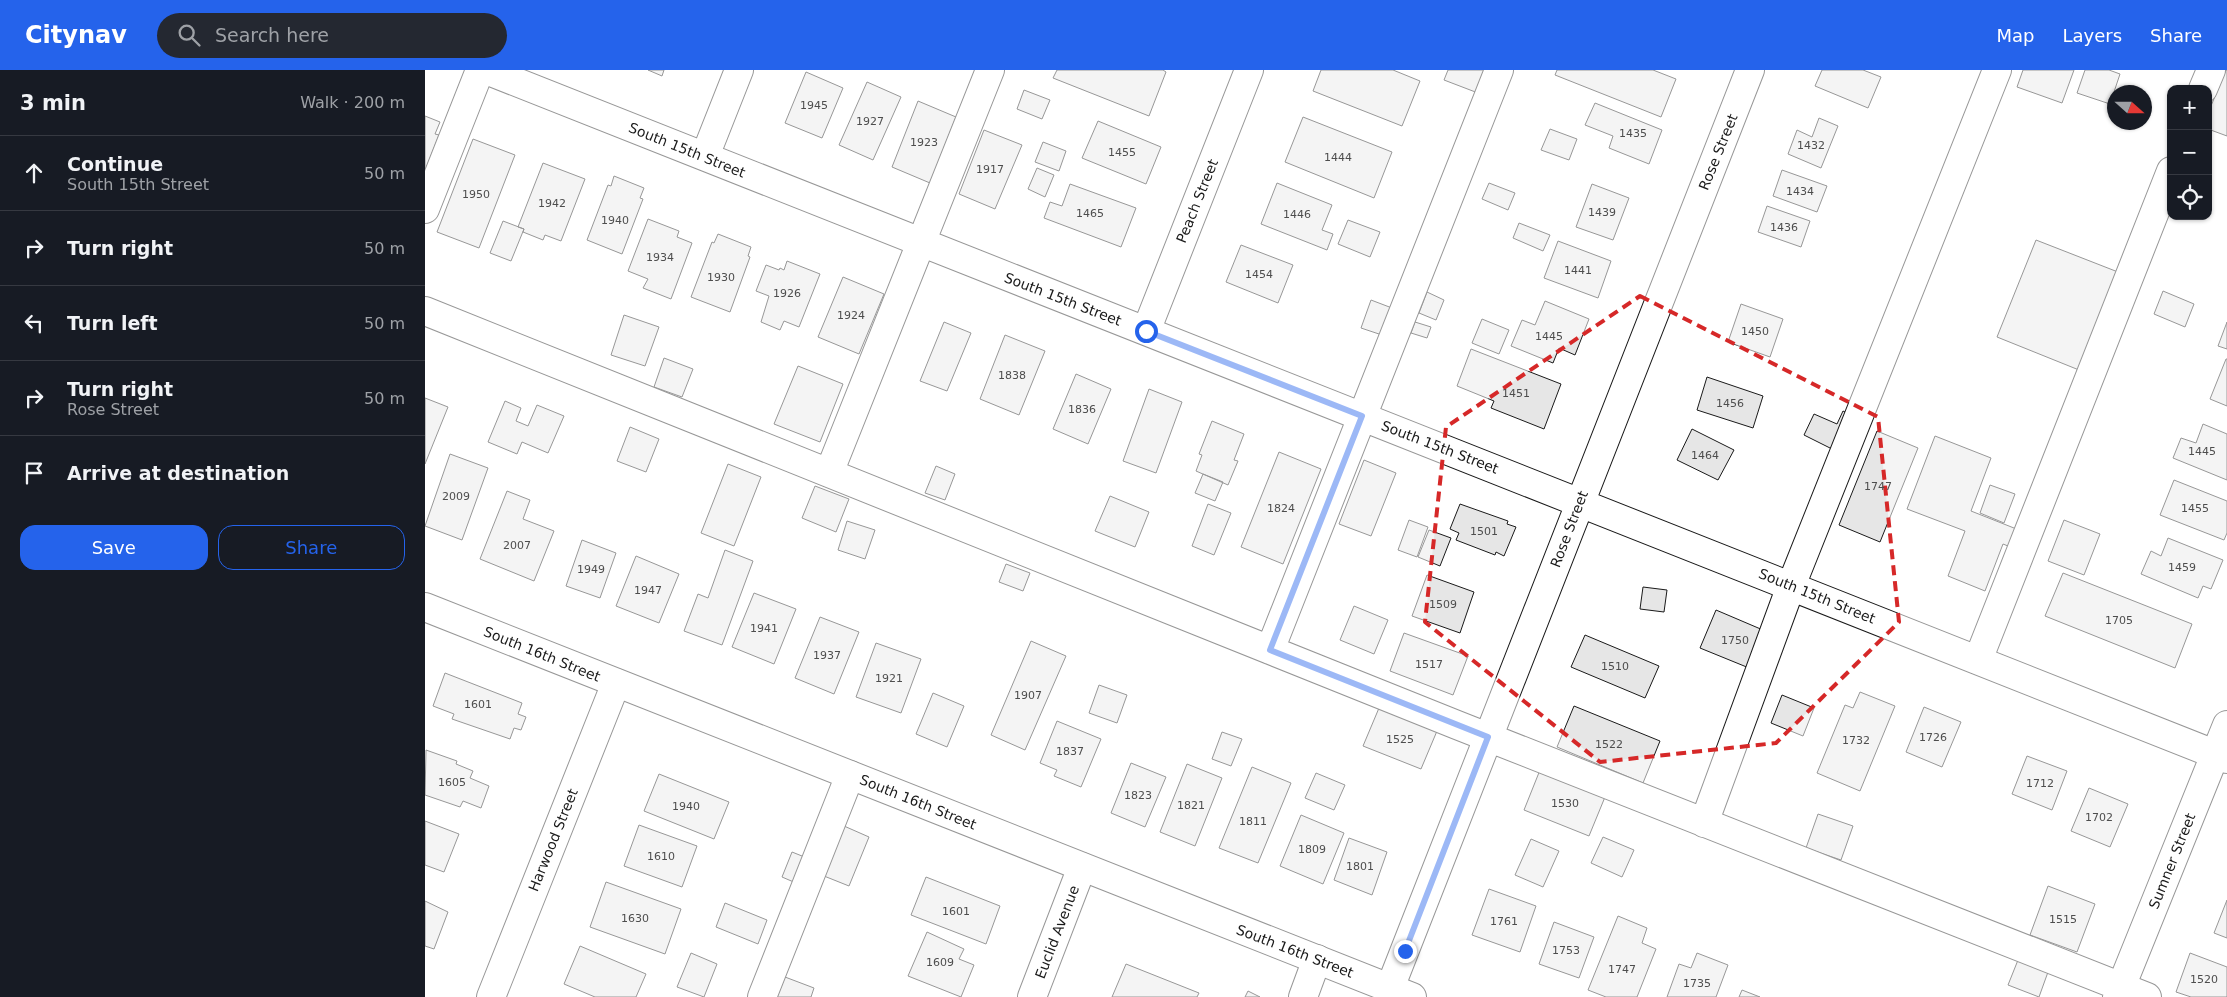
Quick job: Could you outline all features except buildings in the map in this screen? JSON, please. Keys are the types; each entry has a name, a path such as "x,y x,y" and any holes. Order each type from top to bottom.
{"street":[{"path":"425,209 480,70"},
{"name":"South 15th Street","path":"486,70 2221,756"},
{"path":"705,156 739,70"},
{"path":"829,473 990,70"},
{"name":"Peach Street","path":"1146,331 1249,70"},
{"path":"1270,650 1499,70"},
{"name":"Rose Street","path":"1401,993 1488,737 1750,70"},
{"path":"1705,823 1791,586 1997,70"},
{"path":"2205,85 2211,70"},
{"path":"1978,660 2169,175"},
{"path":"425,311 1705,823 2119,992 2147,997"},
{"name":"South 16th Street","path":"425,607 1401,993"},
{"name":"Harwood Street","path":"491,997 616,683"},
{"name":"Sumner Street","path":"2119,992 2221,756 2227,725"},
{"path":"762,997 850,776"},
{"name":"Euclid Avenue","path":"1032,997 1083,867"},
{"path":"1303,997 1317,959"}],"highlighted area":[{"path":"1640,296 1878,417 1899,622 1776,743 1600,762 1425,622 1446,427"}],"route":[{"path":"1146,331 1362,416 1270,650 1488,737 1405,951"}]}
